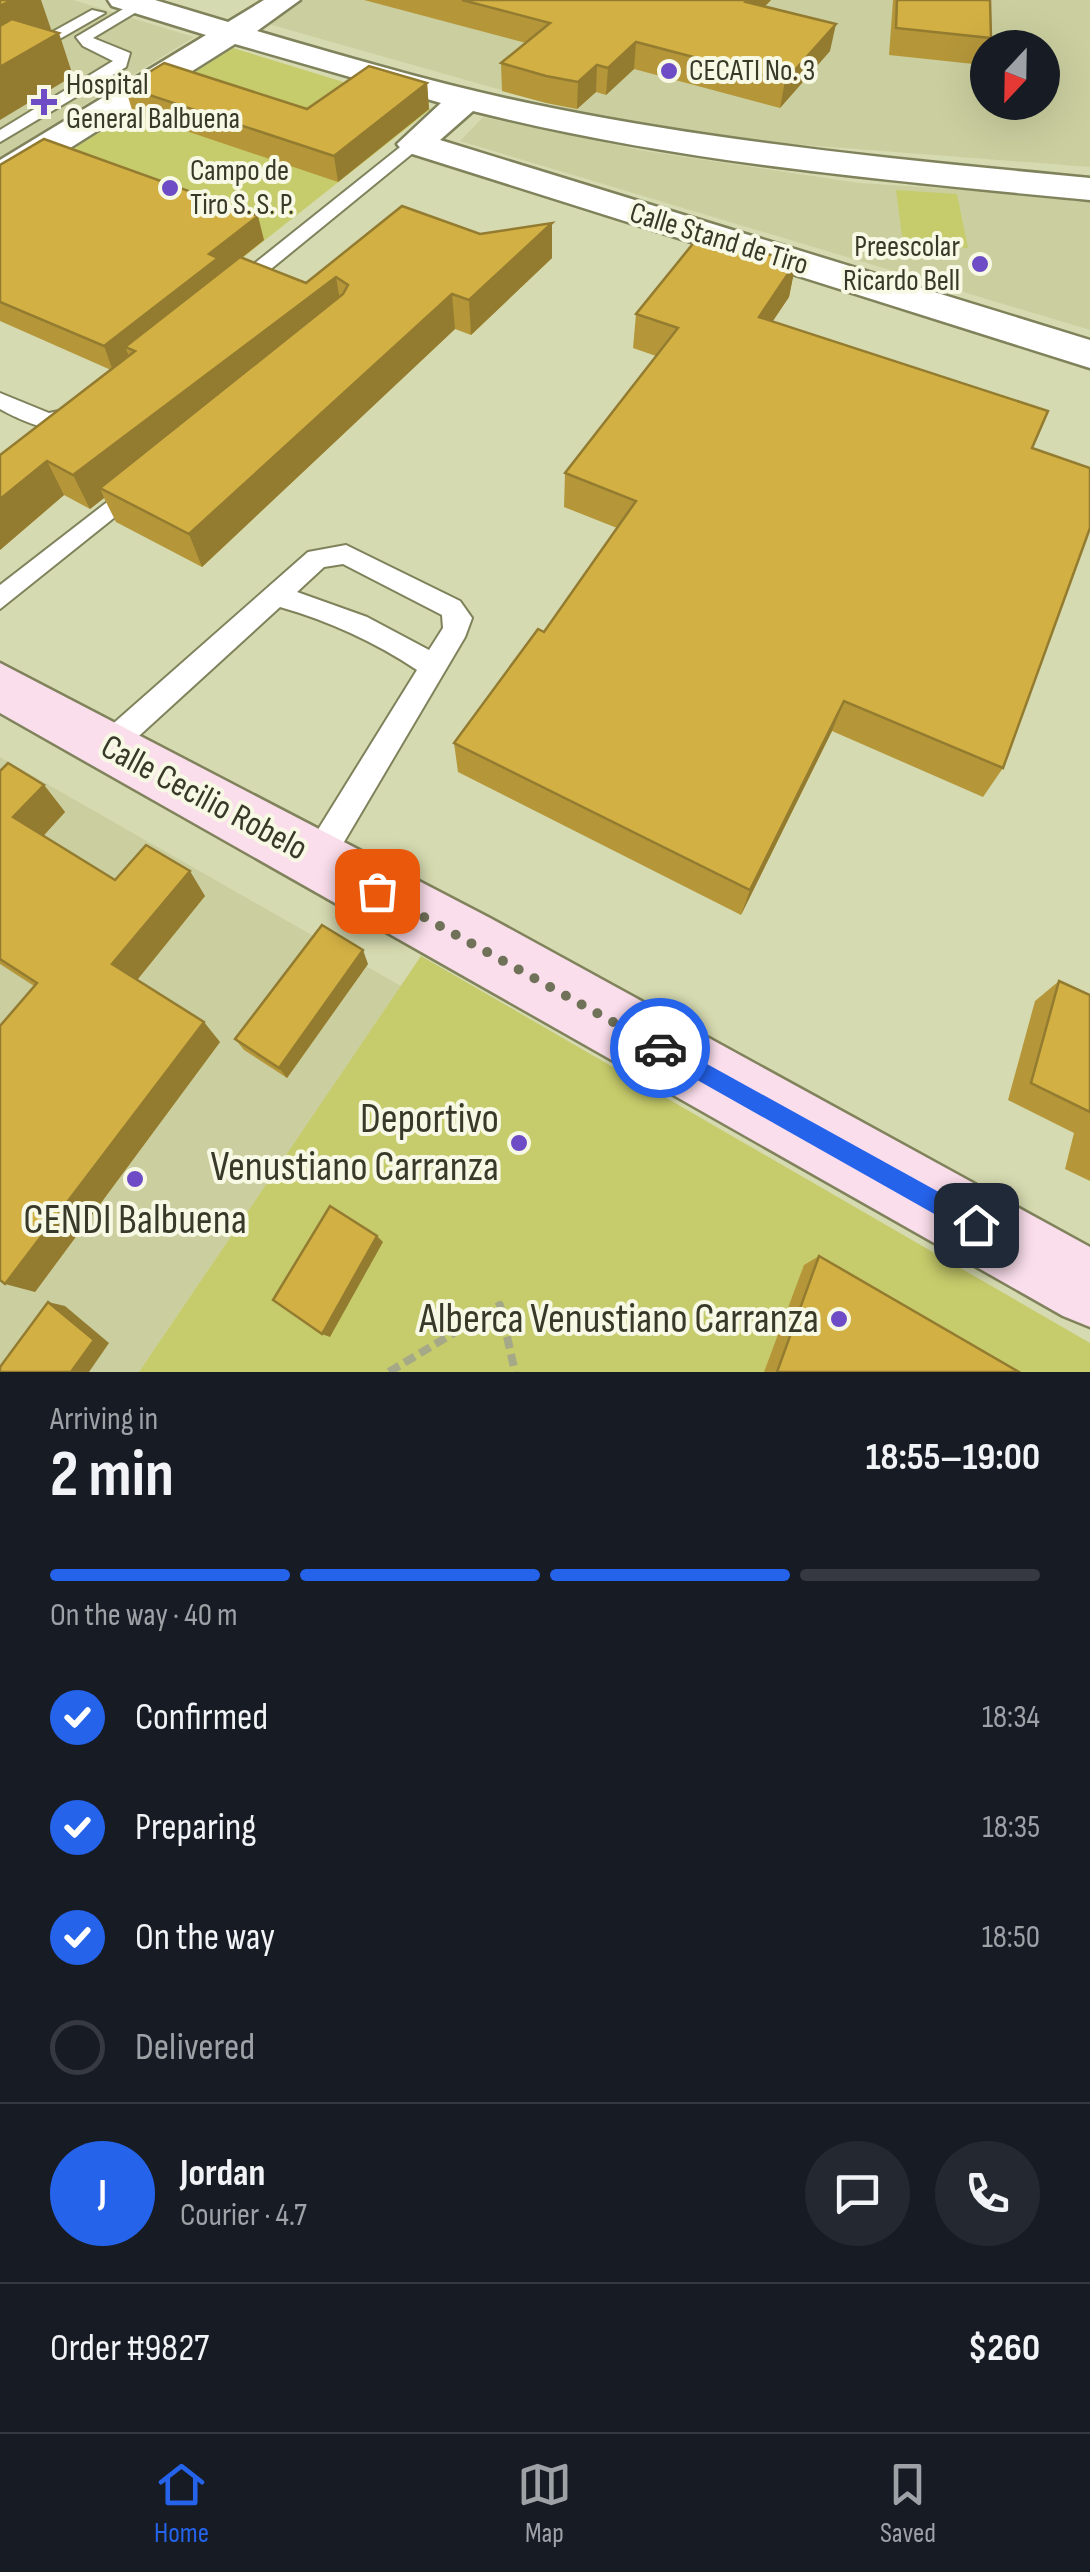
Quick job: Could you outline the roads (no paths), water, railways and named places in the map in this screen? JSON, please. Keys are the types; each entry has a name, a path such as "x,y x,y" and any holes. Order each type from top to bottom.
{"street":[{"path":"0,176 285,0"},
{"path":"128,2 467,98 612,130 843,166 1090,189"},
{"path":"415,144 467,98"},
{"name":"Calle Stand de Tiro","path":"415,144 1090,354"},
{"name":"Calle Cecilio Robelo","path":"0,686 1090,1289"}],"lane":[{"path":"0,68 128,2"},
{"path":"0,138 120,64 124,56 89,44 84,37 128,2"},
{"path":"216,305 415,144"},
{"path":"0,400 56,423 78,416 93,404"},
{"path":"0,600 156,472"},
{"path":"108,746 317,559 346,554 450,608 460,618 317,859"},
{"path":"275,596 332,613 434,667"}],"place":[{"name":"CECATI No. 3","path":"669,71"},
{"name":"Hospital General Balbuena","path":"44,102"},
{"name":"Campo de Tiro S. S. P.","path":"170,188"},
{"name":"Preescolar Ricardo Bell","path":"980,264"},
{"name":"Deportivo Venustiano Carranza","path":"519,1143"},
{"name":"CENDI Balbuena","path":"135,1179"},
{"name":"Alberca Venustiano Carranza","path":"839,1319"}]}
